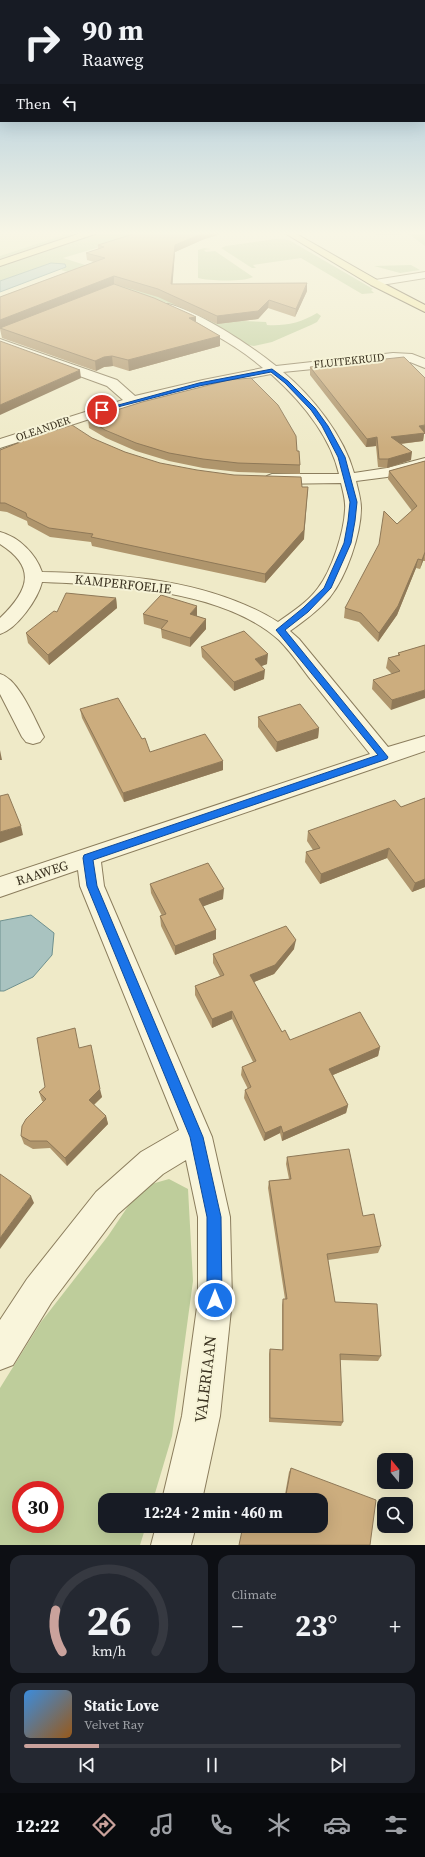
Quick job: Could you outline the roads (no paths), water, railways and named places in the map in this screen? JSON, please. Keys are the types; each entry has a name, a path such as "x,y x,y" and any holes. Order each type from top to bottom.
{"main road":[{"path":"414,304 425,310"}],"street":[{"path":"159,304 218,332 253,354 287,382 325,426 342,457 353,502 352,521 347,543 327,588 306,610 280,630"},
{"path":"1,337 112,383 132,401"},
{"name":"FLUITEKRUID","path":"272,370 394,357 412,358 425,364"},
{"name":"OLEANDER","path":"0,444 66,421 132,401 272,370"},
{"path":"66,421 82,432"},
{"path":"260,478 316,480 347,479 383,474 425,462"},
{"path":"0,537 23,553 32,566 34,577 30,595 16,613 0,628"},
{"name":"KAMPERFOELIE","path":"34,577 90,579 137,583 183,590 225,603 255,616 280,630 292,643 384,757"},
{"path":"0,680 11,694 33,737"},
{"name":"RAAWEG","path":"0,887 425,743"},
{"name":"VALERIAAN","path":"88,858 92,886 197,1137 214,1217 215,1300 202,1416 184,1493"},
{"path":"0,1352 39,1291 106,1204 152,1163 197,1137"},
{"path":"171,1545 174,1533"}],"water":[{"path":"31,915 54,933 52,955 33,977 4,991 0,991 0,921"}]}
